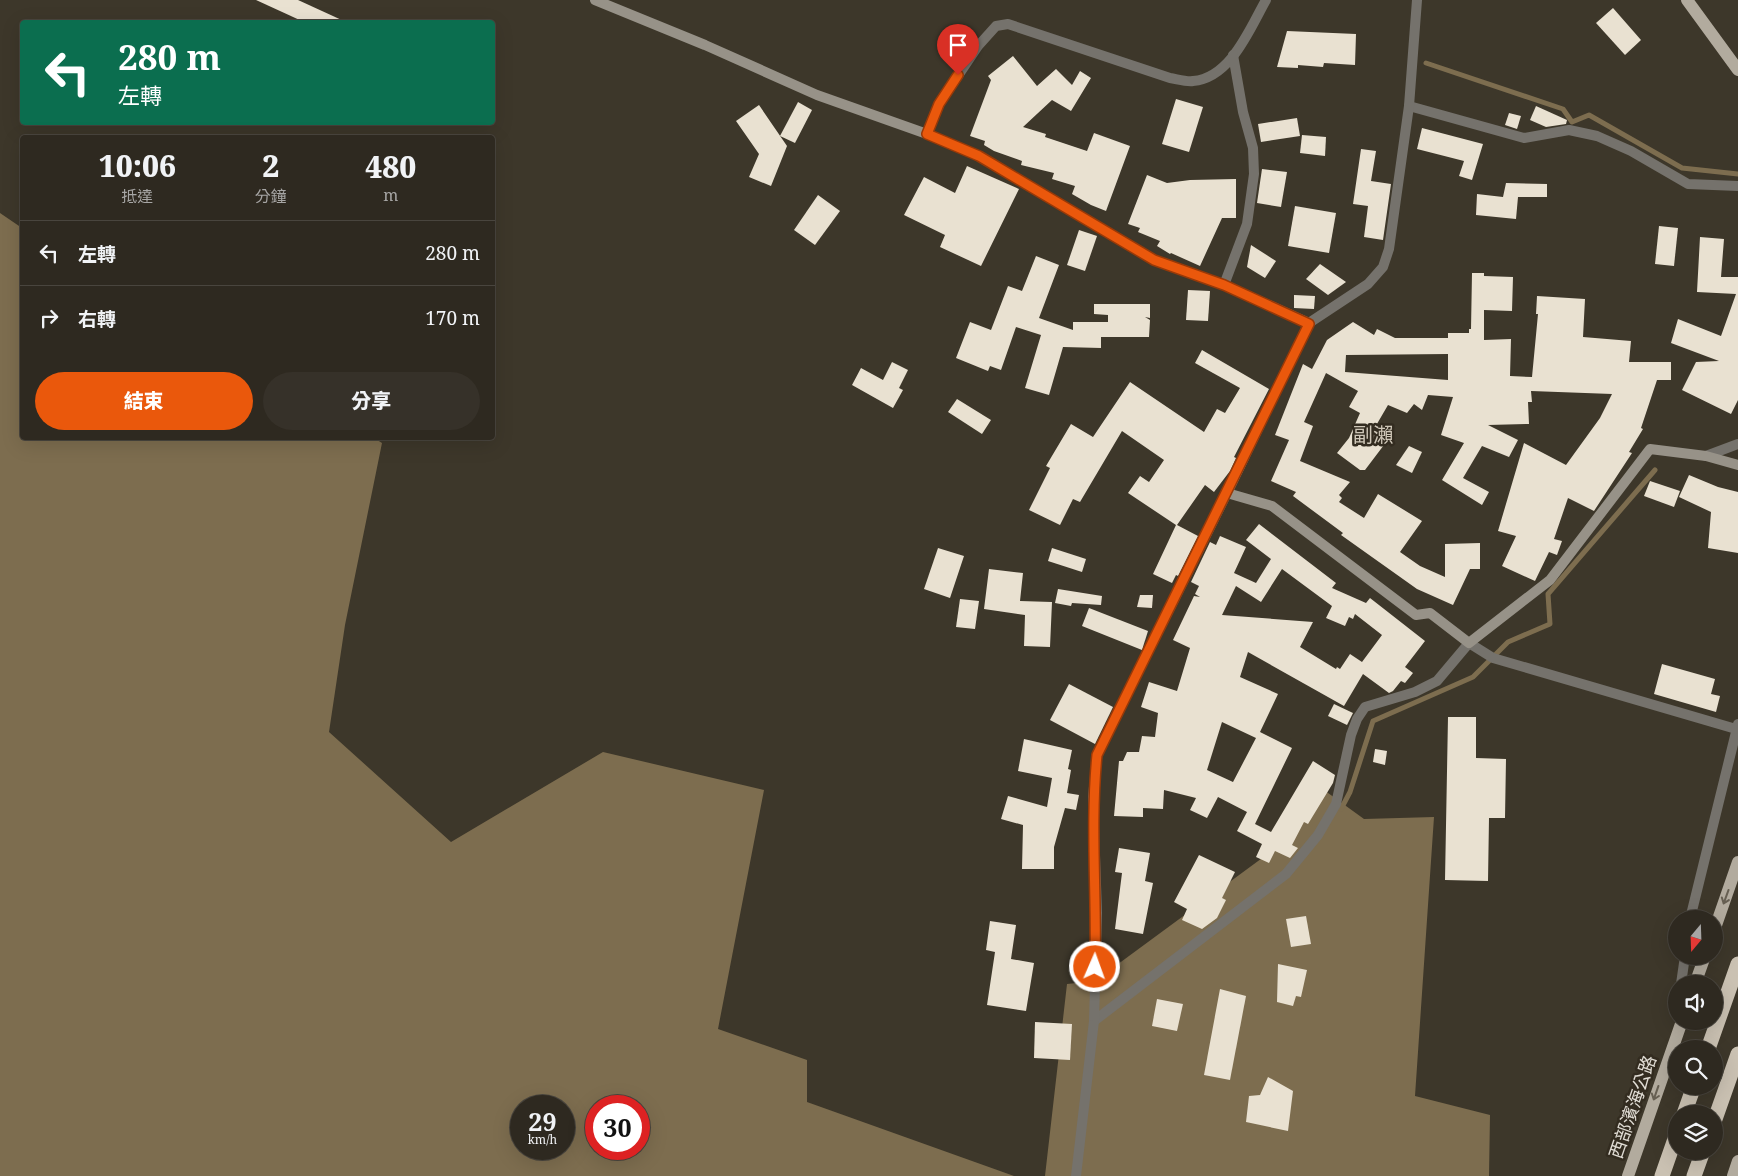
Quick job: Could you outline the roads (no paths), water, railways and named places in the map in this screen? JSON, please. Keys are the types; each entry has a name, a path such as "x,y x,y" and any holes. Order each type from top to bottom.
{"highway":[{"path":"1711,1040 1738,964"},
{"path":"1720,1105 1738,1054"},
{"path":"1662,1176 1668,1159"},
{"path":"1694,1176 1700,1160"}],"main road":[{"path":"1687,0 1738,70"},
{"path":"1721,910 1738,862"},
{"name":"西部濱海公路","path":"1628,1176 1668,1059"},
{"path":"1733,1176 1738,1161"}],"street":[{"path":"595,0 705,45 817,96 927,134 979,156 1154,260 1224,285 1309,324"},
{"path":"927,134 939,104 978,46 996,26 1008,24 1170,78 1193,81 1208,77 1226,65 1266,0"},
{"path":"1076,1176 1094,1021 1097,913 1093,797 1097,755 1309,324 1368,284 1383,267 1389,249 1409,106 1417,0"},
{"path":"1224,285 1247,224 1254,174 1253,148 1243,112 1233,55"},
{"path":"1409,106 1524,138 1569,130 1596,136 1631,151 1688,184 1738,186"},
{"path":"1706,456 1738,444"},
{"path":"1094,1021 1286,874 1318,835 1336,804 1351,735 1357,719 1365,707 1415,692 1437,681 1468,643 1550,580 1650,448 1706,456 1738,465"},
{"path":"1227,493 1272,506 1416,615 1430,613 1468,643 1493,658 1737,726 1692,910"}],"waterway":[{"path":"1426,63 1563,109 1572,122 1589,115 1682,168 1738,174"},
{"path":"1341,809 1350,792 1373,721 1473,677 1508,642 1550,624 1548,594 1655,470"}],"district":[{"name":"副瀨","path":"1373,435"}]}
